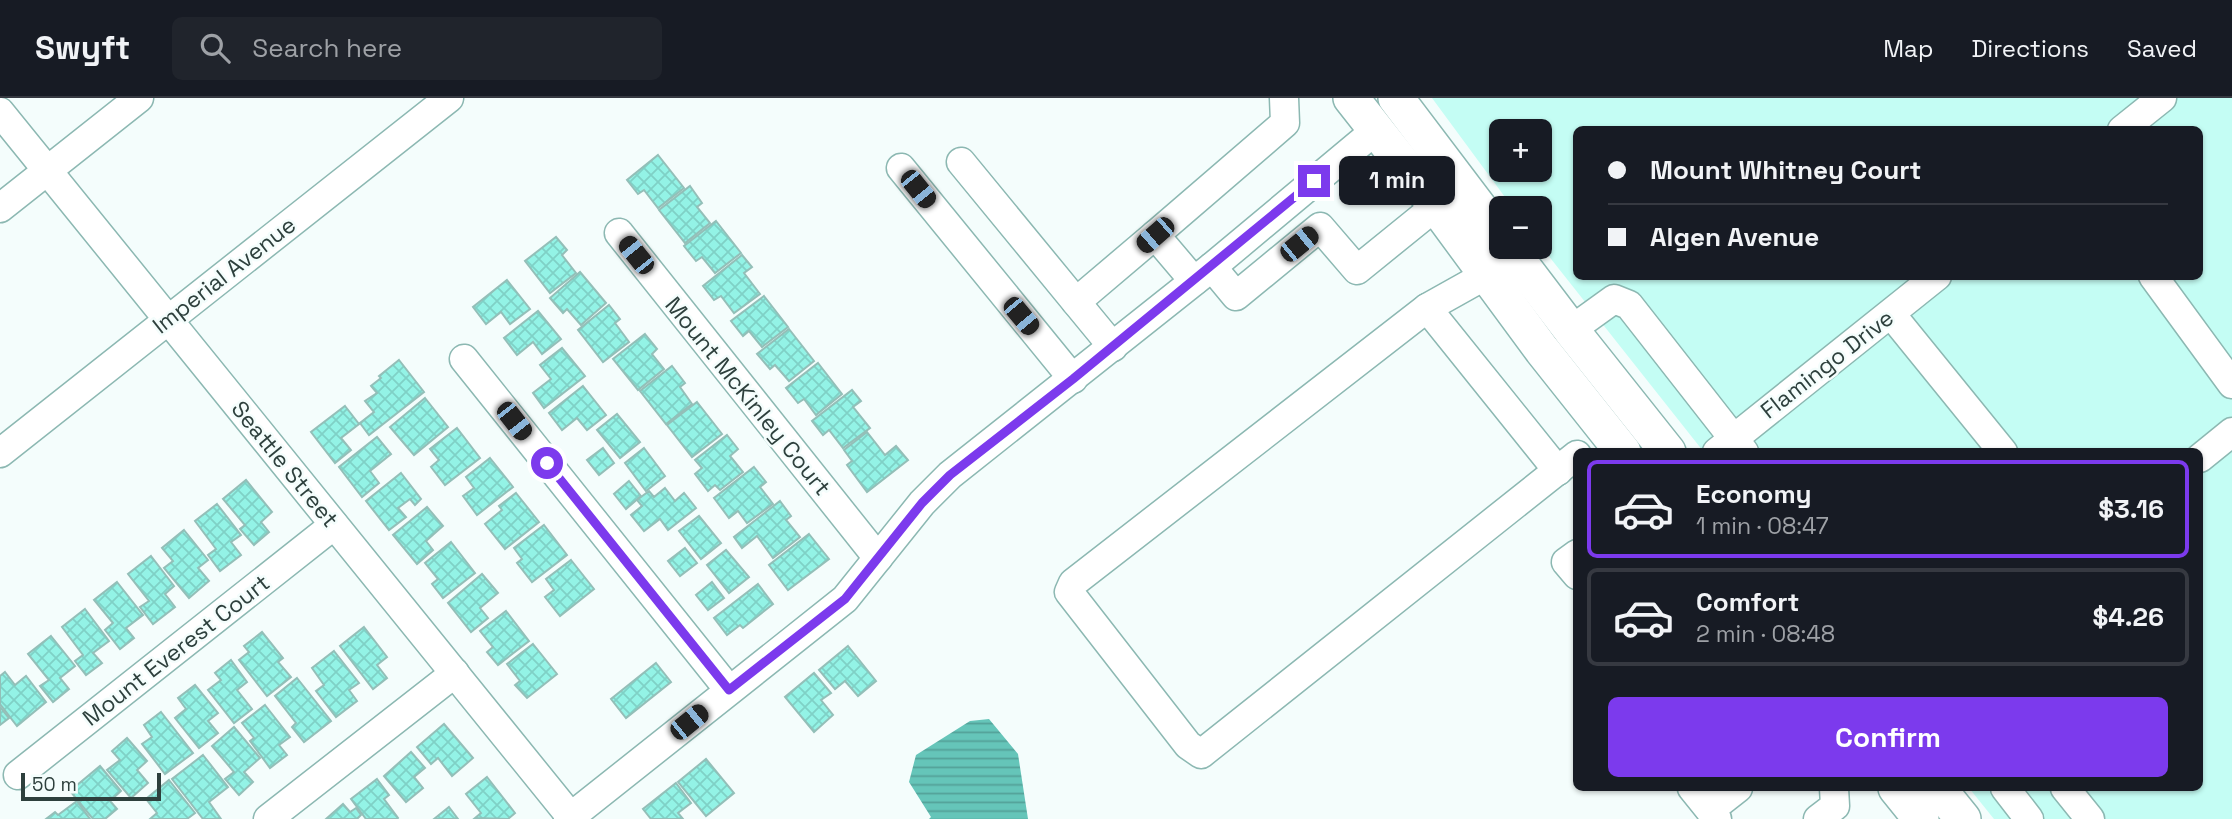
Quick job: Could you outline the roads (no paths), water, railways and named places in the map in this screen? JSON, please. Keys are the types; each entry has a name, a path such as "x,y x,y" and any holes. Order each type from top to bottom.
{"main road":[{"path":"1351,98 1436,206 1603,445 1619,427 1630,432 1648,448"},
{"path":"1396,98 1489,221"},
{"path":"1376,130 1387,127 1405,136 1457,197 1475,203"},
{"path":"1517,259 1665,448"},
{"path":"1898,791 1921,819"},
{"path":"1941,791 1964,819"}],"street":[{"path":"0,208 139,98"},
{"name":"Imperial Avenue","path":"0,453 449,98"},
{"path":"1076,302 1285,123 1284,98"},
{"path":"2127,126 2162,98"},
{"name":"Seattle Street","path":"0,112 570,818"},
{"path":"570,818 845,599 922,503 950,475 1113,347 1376,130"},
{"path":"961,162 1113,347"},
{"path":"901,168 1073,379"},
{"path":"1155,235 1203,274 1236,296 1320,227 1357,271 1436,206"},
{"name":"Mount McKinley Court","path":"619,233 878,558"},
{"path":"1427,308 1567,463 1201,754 1188,745 1069,592 1073,583 1427,308 1486,275"},
{"name":"Flamingo Drive","path":"1732,447 1932,280"},
{"path":"2157,280 2232,384"},
{"path":"1571,330 1614,299 1629,305 1732,447"},
{"path":"1891,314 2000,448"},
{"path":"464,359 729,690"},
{"path":"2203,456 2232,432"},
{"name":"Mount Everest Court","path":"18,775 334,525"},
{"path":"1573,557 1566,562 1573,570"},
{"path":"268,819 455,673"},
{"path":"1695,791 1714,814 1735,791"},
{"path":"1818,819 1835,806 1833,791"},
{"path":"2008,791 2029,819"}]}
